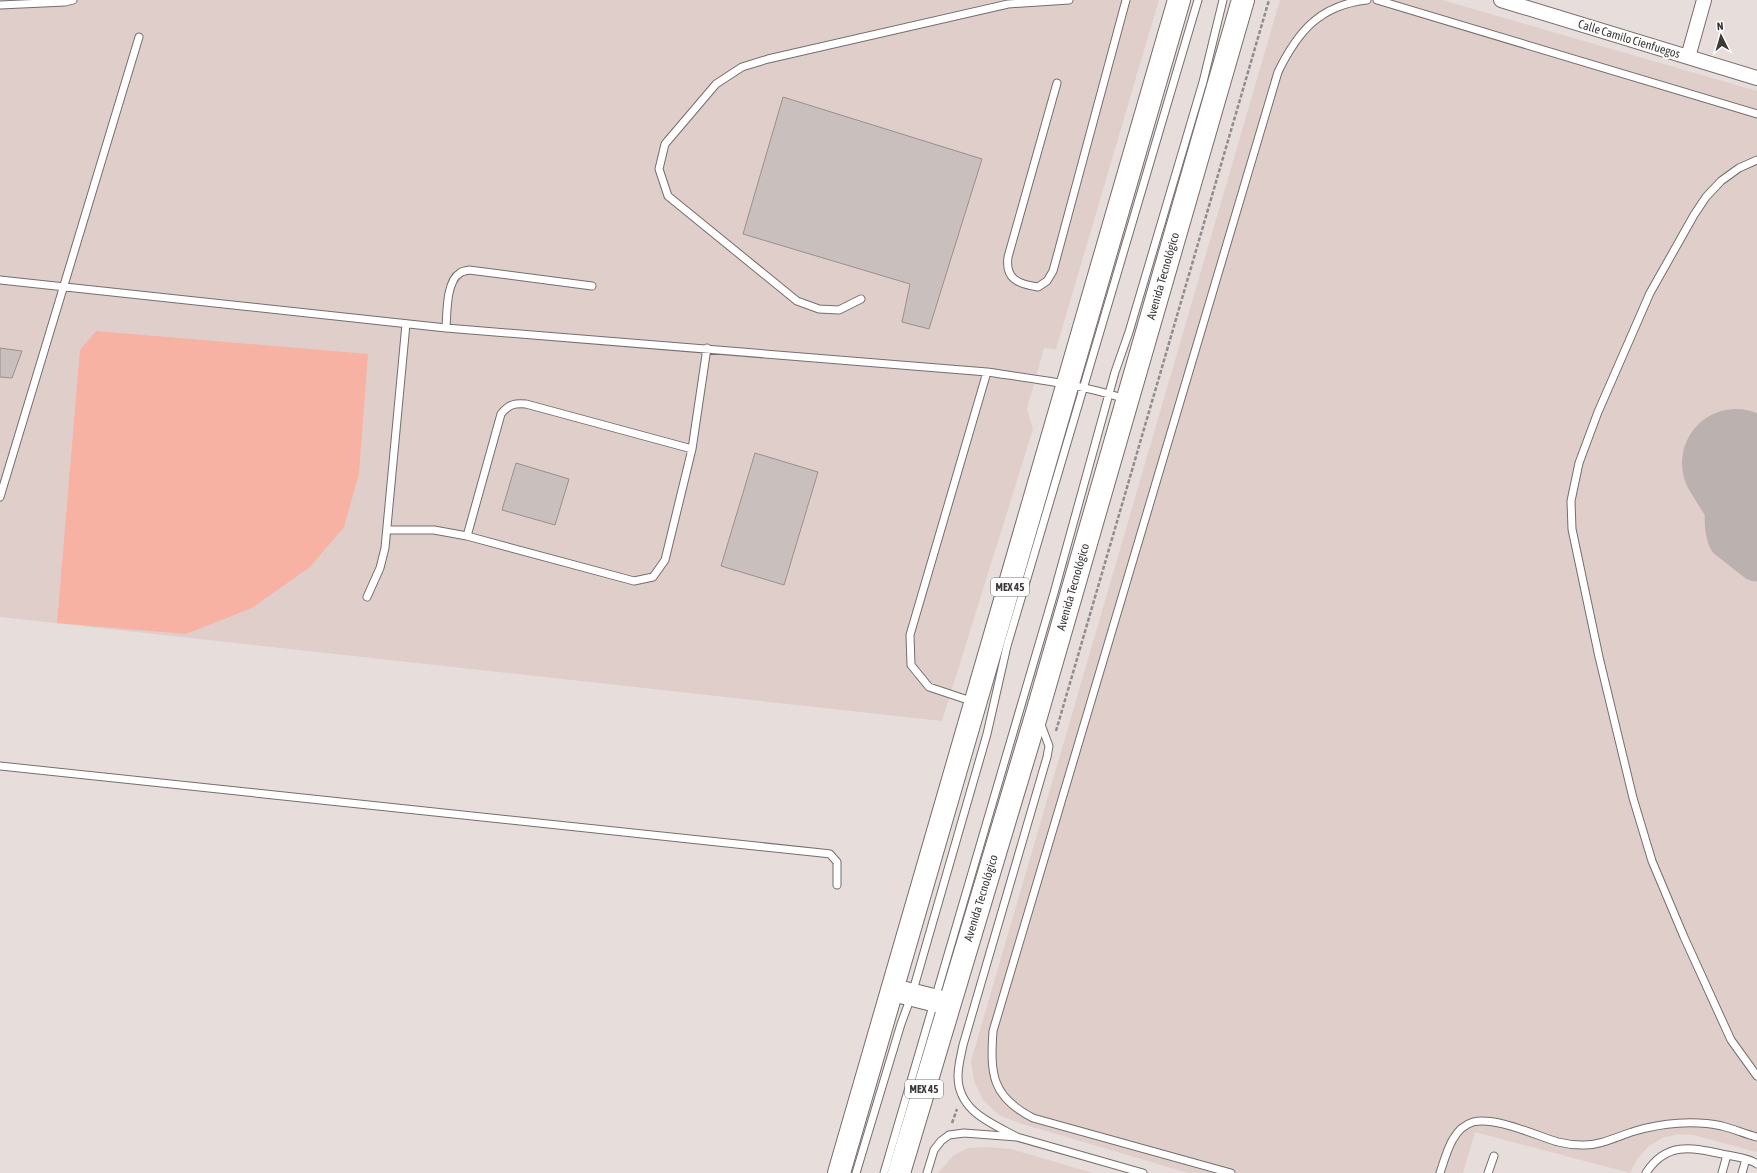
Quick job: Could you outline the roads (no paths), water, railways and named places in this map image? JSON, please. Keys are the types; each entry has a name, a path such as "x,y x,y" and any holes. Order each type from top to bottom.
{"main road":[{"name":"MEX 45","path":"839,1173 903,992 976,702 1076,386 1182,0"},
{"name":"Avenida Tecnológico","path":"899,1173 942,1002 1037,713 1118,397 1243,0"},
{"path":"903,992 942,1002"}],"street":[{"name":"Calle Camilo Cienfuegos","path":"1501,0 1757,78"},
{"path":"1688,57 1704,0"}],"lane":[{"path":"0,5 65,2 73,0"},
{"path":"861,299 839,310 820,309 797,301 668,196 659,169 665,144 716,84 742,67 768,59 1008,4 1069,0"},
{"path":"1058,83 1006,267 1010,276 1018,282 1038,287 1047,281 1053,271 1126,0"},
{"path":"884,1173 942,1002 1054,593 1118,397 1204,82 1224,0"},
{"path":"1231,1173 1033,1118 1018,1110 1004,1097 995,1082 991,1059 993,1031 1278,72 1289,49 1308,26 1326,12 1353,2 1367,0"},
{"path":"1377,0 1757,114"},
{"path":"0,497 139,37"},
{"path":"1757,160 1739,168 1721,181 1706,197 1694,215 1650,293 1598,412 1581,457 1574,481 1571,515 1576,548 1601,665 1633,798 1652,861 1684,937 1731,1040 1757,1076"},
{"path":"446,328 450,290 453,279 460,273 469,270 592,286"},
{"path":"0,280 446,328 707,348 987,372 1076,386 1118,397"},
{"path":"367,597 380,568 385,548 406,324"},
{"path":"387,530 434,530 467,536 634,581 653,577 665,560 692,449 707,348"},
{"path":"976,702 929,687 912,665 910,635 987,372"},
{"path":"856,1173 901,1024 903,992 987,734 1007,646 1076,386"},
{"path":"467,536 502,414 507,407 514,403 526,404 692,449"},
{"path":"1017,1137 981,1118 970,1109 959,1088 958,1074 963,1045 1049,746 1037,713"},
{"path":"0,766 822,852 830,854 837,862 837,885"},
{"path":"1440,1173 1448,1148 1459,1130 1473,1122 1493,1121 1560,1143 1584,1145 1595,1144 1650,1127 1669,1124 1700,1123 1723,1126 1757,1137"},
{"path":"927,1173 934,1150 941,1141 949,1135 964,1133 1017,1137 1143,1173"},
{"path":"1646,1173 1654,1160 1664,1154 1682,1148 1698,1148 1746,1159 1757,1164"},
{"path":"1722,1173 1727,1155"},
{"path":"1488,1173 1494,1156"},
{"path":"1742,1173 1746,1159"}]}
